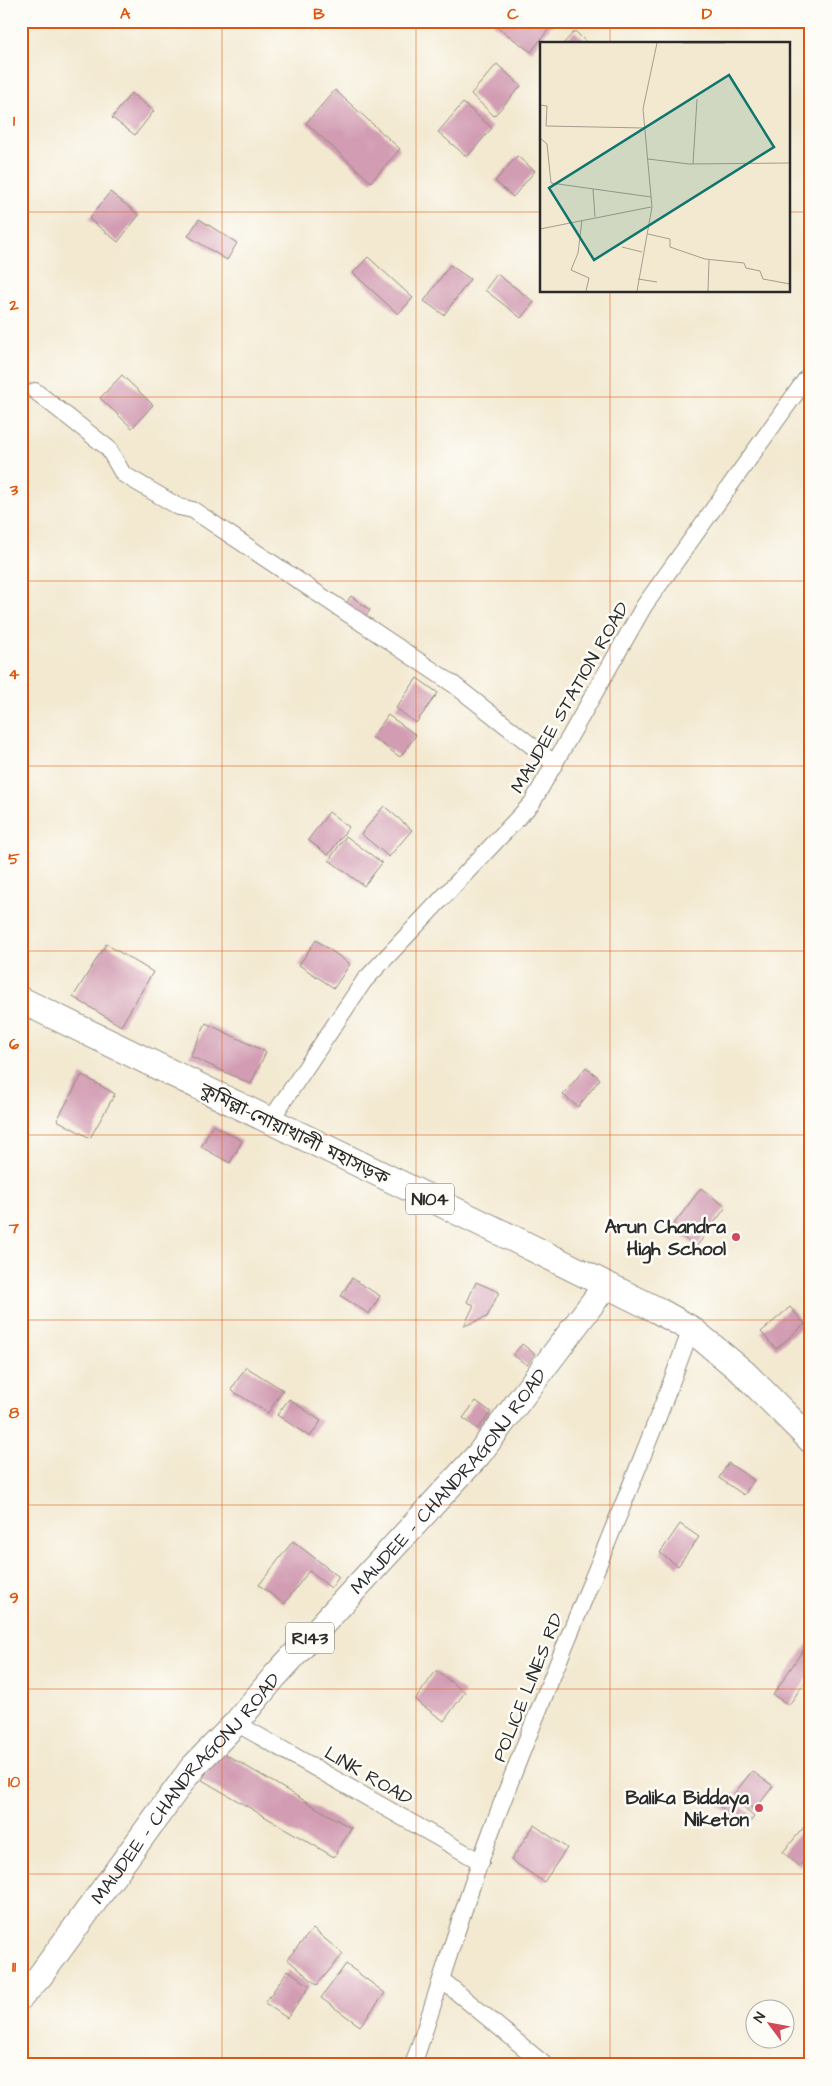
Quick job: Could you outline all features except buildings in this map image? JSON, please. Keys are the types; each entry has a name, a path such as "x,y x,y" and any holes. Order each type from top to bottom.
{"highway":[{"name":"কুমিল্লা–নোয়াখালী মহাসড়ক","path":"21,1000 606,1285 692,1330 744,1374 811,1440"}],"main road":[{"name":"MAIJDEE - CHANDRAGONJ ROAD","path":"21,1997 40,1976 192,1768 236,1723 275,1676 480,1454 606,1285"}],"street":[{"name":"MAIJDEE STATION ROAD","path":"270,1121 364,981 532,803 644,606 811,372"},
{"path":"35,391 108,448 123,474 179,507 193,510 453,684 555,764"},
{"name":"POLICE LINES RD","path":"413,2065 492,1830 579,1610 659,1418 692,1330"},
{"name":"LINK ROAD","path":"236,1723 481,1862"},
{"path":"442,1980 545,2065"}],"place":[{"name":"Arun Chandra High School","path":"736,1237"},
{"name":"Balika Biddaya Niketon","path":"759,1808"}]}
